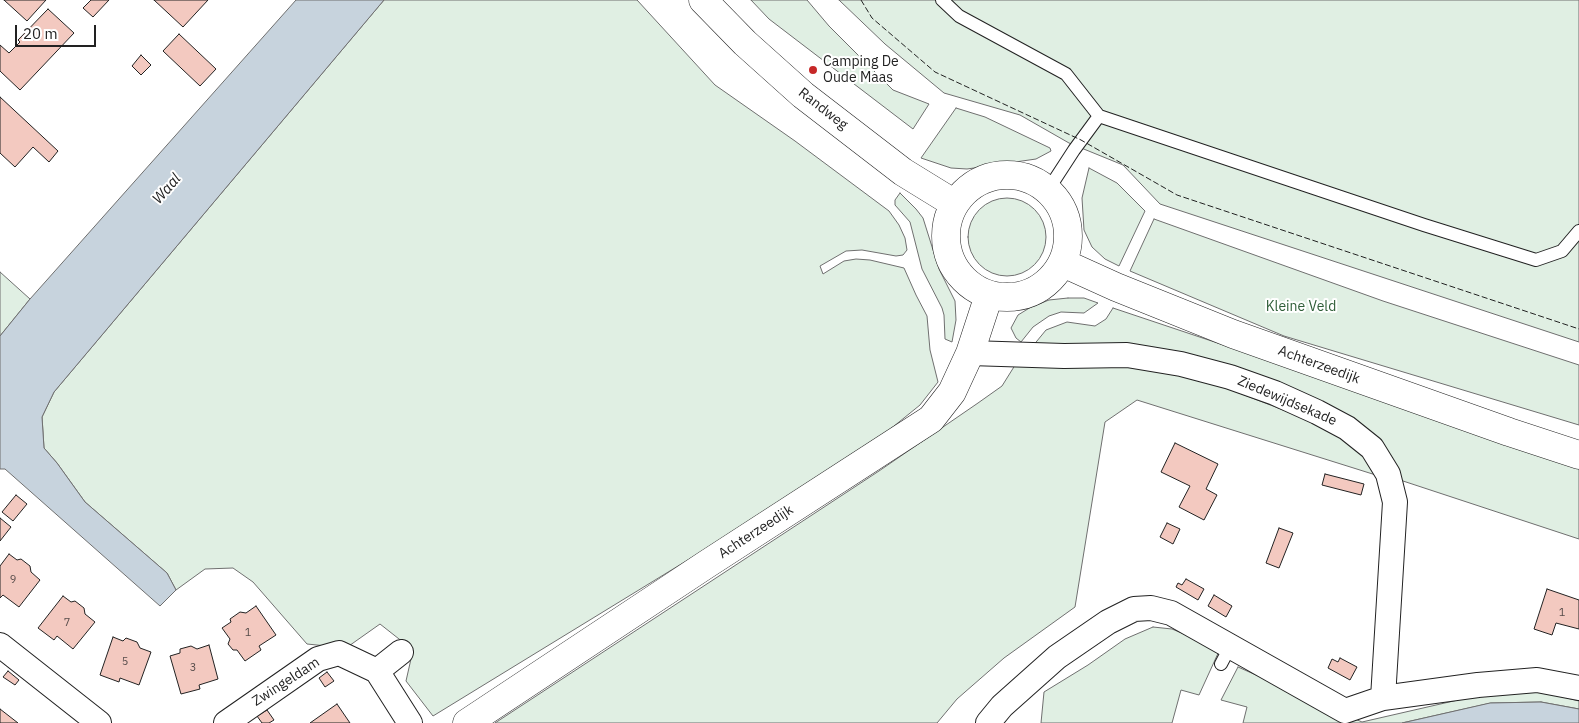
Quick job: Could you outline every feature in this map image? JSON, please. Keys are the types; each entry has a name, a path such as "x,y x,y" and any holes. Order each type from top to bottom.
{"main road":[{"name":"Randweg","path":"703,0 745,43 803,95 903,172 954,204"},
{"path":"1009,175 1030,179 1048,190 1064,212 1069,237 1063,263 1053,278 1040,289 1023,296 1005,298 989,295 971,286 958,274 949,258 946,239 947,221 954,204 969,188 988,178 1009,175"},
{"name":"Achterzeedijk","path":"1063,263 1116,287 1233,334 1579,455"},
{"name":"Achterzeedijk","path":"466,723 930,419 952,392 970,353 989,295"}],"street":[{"name":"Ziedewijdsekade","path":"970,353 1064,356 1127,355 1181,364 1230,377 1275,393 1347,428 1372,448 1388,474 1395,502 1383,698"},
{"path":"988,723 1002,706 1057,657 1108,622 1134,609 1151,608 1171,613 1225,656 1345,711 1383,698 1537,680 1579,688"},
{"path":"0,645 99,723"},
{"path":"401,652 376,671 410,723"},
{"name":"Zwingeldam","path":"226,723 318,659 339,653 376,671"}],"lane":[{"path":"942,0 959,16 1066,74 1099,116 1424,225 1536,260 1562,251 1579,231"},
{"path":"1048,190 1099,116"}],"green space":[{"path":"384,0 637,0 715,85 795,141 889,211 905,238 907,250 903,255 896,256 862,250 846,251 820,266 823,274 844,261 856,259 870,260 904,268 927,316 930,350 938,382 920,405 883,435 776,506 433,716 406,681 413,650 380,624 346,648 307,644 253,582 233,568 205,569 176,590 167,573 85,502 44,448 42,417 54,392"},
{"path":"751,0 807,0 829,26 893,90 929,104 913,129 769,19"},
{"path":"839,0 1579,0 1579,342 1160,204 1123,165 1069,143 1020,115 944,93 885,44"},
{"path":"956,108 985,117 1050,148 1051,151 1036,159 967,169 951,168 921,158"},
{"path":"1089,168 1117,183 1145,211 1119,266 1105,259 1092,247 1084,230 1082,198"},
{"path":"900,193 923,218 939,269 955,301 956,320 952,342 945,339 942,308 922,269 910,222 895,205 895,200"},
{"path":"1007,198 1022,201 1039,215 1043,222 1046,237 1043,252 1029,269 1022,273 1007,276 992,273 975,259 971,252 968,237 971,222 985,205 992,201"},
{"name":"Kleine Veld","path":"1154,219 1383,301 1579,365 1579,425 1284,336 1130,271"},
{"path":"0,272 30,299 0,336"},
{"path":"1084,298 1098,303 1084,313 1061,312 1049,316 1033,327 1021,342 1016,338 1011,328 1018,315 1031,307 1049,300"},
{"path":"1113,308 1579,464 1579,539 1400,480 1385,449 1189,359 1032,347 1046,330 1067,322 1095,326 1106,319"},
{"path":"1017,362 1130,364 1198,377 1322,425 1356,446 1379,476 1137,400 1105,422 1075,607 1004,658 957,699 937,723 495,723 879,471 978,403 1002,386"},
{"path":"1153,627 1172,629 1220,649 1199,695 1181,690 1172,723 1041,723 1044,692 1125,639"},
{"path":"1238,667 1362,722 1484,694 1536,690 1579,701 1579,709 1541,702 1491,703 1402,723 1243,723 1247,707 1221,700"}],"water":[{"name":"Waal","path":"296,0 384,0 54,392 42,417 44,448 85,502 167,573 176,590 160,606 5,469 0,469 0,336 30,299"},
{"path":"1541,702 1579,709 1579,723 1402,723 1490,703"}],"building":[{"path":"4,0 46,0 27,21"},
{"path":"91,0 109,0 93,17 83,8"},
{"path":"154,0 208,0 183,27"},
{"path":"48,9 74,33 20,90 0,71 0,45 9,53 20,42 18,40"},
{"path":"179,34 216,69 200,86 163,51"},
{"path":"141,55 151,65 141,75 132,66"},
{"path":"0,97 58,151 49,162 33,147 15,167 0,153"},
{"path":"1175,443 1218,464 1206,489 1217,495 1204,520 1179,507 1190,486 1161,472"},
{"path":"1325,474 1364,484 1361,495 1322,485"},
{"path":"16,495 27,504 13,521 2,512"},
{"path":"0,518 11,527 0,541"},
{"path":"1167,523 1180,529 1173,544 1160,537"},
{"path":"1279,528 1293,533 1279,568 1266,563"},
{"path":"9,554 17,560 21,559 30,566 31,572 40,580 19,607 3,595 0,598 0,566"},
{"path":"1186,579 1204,589 1198,600 1176,587 1178,583 1182,585"},
{"path":"1547,589 1579,600 1579,629 1556,623 1552,635 1534,629"},
{"path":"1214,595 1232,606 1226,617 1208,606"},
{"path":"63,596 71,602 75,601 84,608 85,614 95,622 73,649 57,636 54,640 38,628"},
{"path":"256,606 276,635 259,646 261,650 245,661 237,650 233,650 228,644 230,639 222,628 240,612 246,613"},
{"path":"113,637 123,641 126,638 137,642 140,648 151,652 139,685 120,678 119,682 100,675"},
{"path":"209,645 218,679 199,685 200,689 181,694 170,656 180,653 180,649 191,646 197,649"},
{"path":"1340,658 1357,667 1350,680 1328,668 1332,659 1338,662"},
{"path":"8,671 19,680 15,685 3,677"},
{"path":"327,672 334,681 325,687 319,678"},
{"path":"337,704 350,723 310,723"},
{"path":"0,709 18,723 0,723"},
{"path":"267,710 274,720 269,723 262,723 257,716"}],"fence":[{"path":"861,0 872,18 935,72 1081,140 1177,195 1579,329"}],"place":[{"name":"Camping De Oude Maas","path":"813,70"}]}
